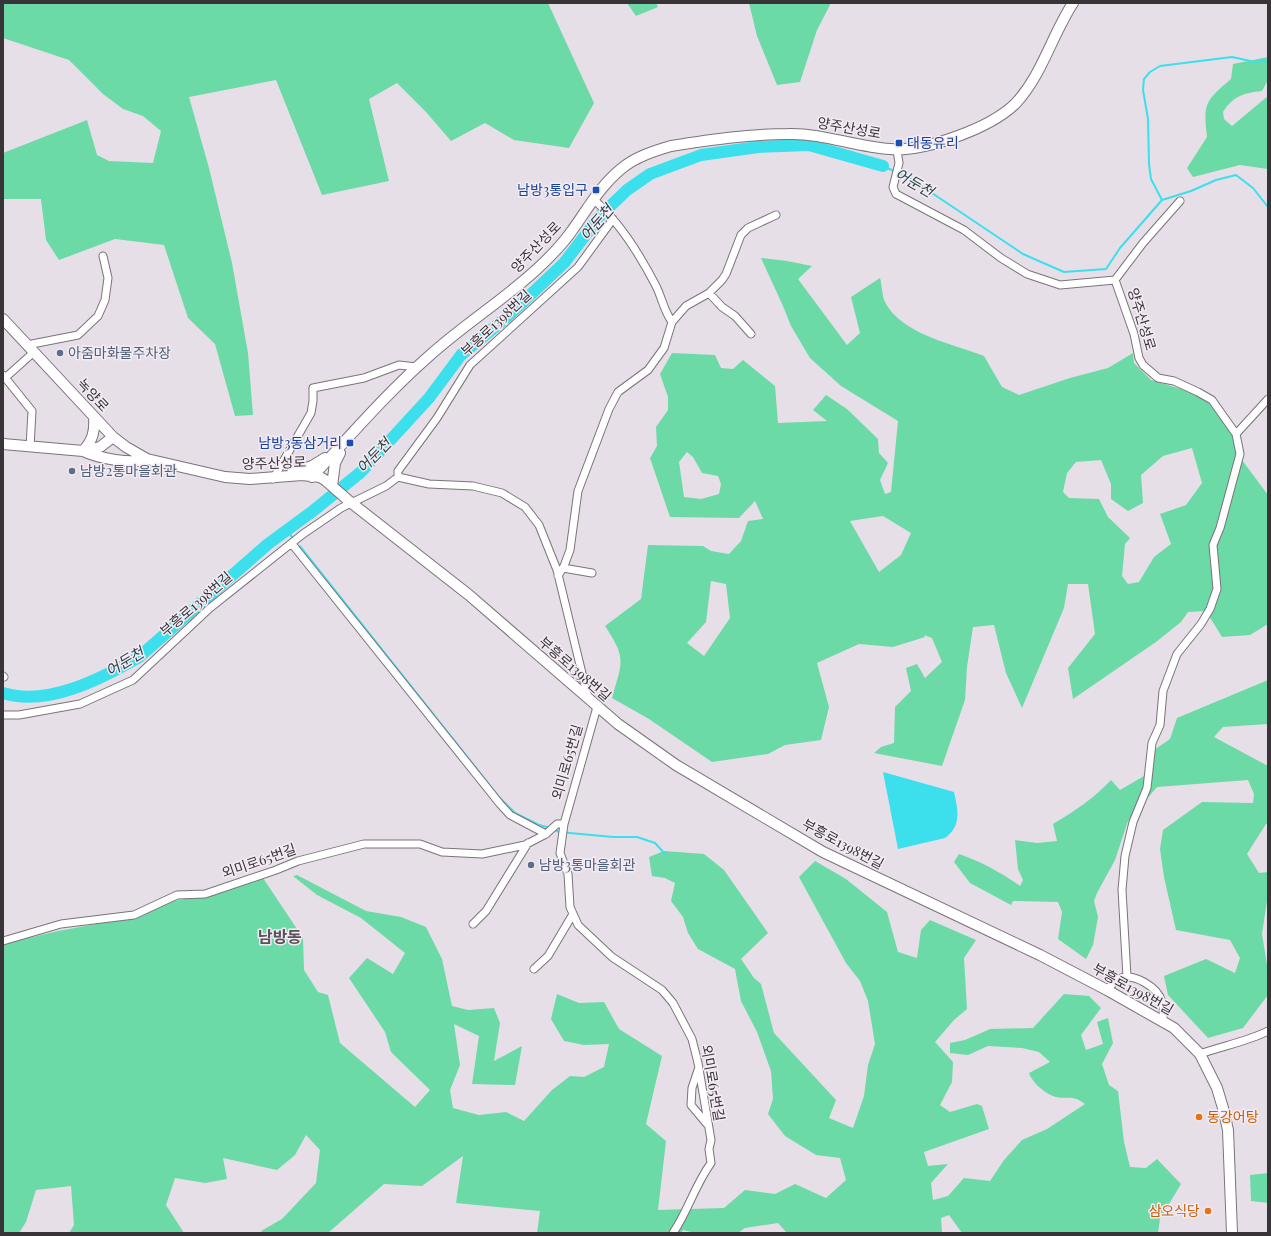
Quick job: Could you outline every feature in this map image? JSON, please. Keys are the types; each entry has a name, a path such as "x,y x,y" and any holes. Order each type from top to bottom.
{"street":[{"name":"양주산성로","path":"113,437 126,447 147,459 225,477 250,479 302,475 312,476 378,405 416,367 471,321 512,291 537,269 566,238 596,202 611,178 625,166 654,151 671,146 788,134 812,135 860,145 897,150 931,144 961,135 992,121 1009,109 1027,89 1073,3"},
{"name":"양주산성로","path":"897,150 899,163 893,187 896,194 964,230 1001,258 1027,274 1060,285 1115,280 1147,237 1180,201"},
{"path":"596,202 613,219 636,250 649,272 659,293 663,306 672,322"},
{"path":"559,571 570,550 578,491 609,409 618,392 648,370 664,348 672,322 686,306 709,293 726,274 741,235 748,228 776,215"},
{"name":"부흥로1398번길","path":"3,715 19,716 80,704 133,680 210,608 303,534 351,502 386,486 398,477 398,471 437,418 470,365 578,267 596,240 613,219"},
{"path":"27,345 78,335 98,316 105,300 108,278 103,256"},
{"name":"양주산성로","path":"1115,280 1134,334 1139,358 1143,365 1158,378 1174,381 1212,400 1236,434 1240,454 1220,528 1213,545 1217,590 1210,609 1201,624"},
{"path":"709,293 722,307 735,316 751,334"},
{"name":"녹양로","path":"3,318 113,437"},
{"path":"30,447 32,411 4,377 34,352"},
{"path":"276,478 311,413 313,388 364,378 399,365 416,367"},
{"path":"1236,434 1268,399"},
{"path":"83,451 92,440 95,430 94,416"},
{"path":"3,444 83,451 100,448 113,437"},
{"path":"276,478 312,466 347,440"},
{"path":"332,486 335,463 347,440"},
{"path":"83,451 92,455 128,461 141,461 147,459"},
{"name":"부흥로1398번길","path":"312,476 320,477 332,486 469,595 597,707 644,744 676,765 823,852 1040,955 1164,1021 1182,1034 1200,1054 1217,1088 1228,1130 1232,1233"},
{"path":"398,477 429,484 473,486 502,493 525,507 539,525 559,571 589,700"},
{"path":"292,544 500,804 510,815 550,830"},
{"path":"559,571 592,573"},
{"name":"부흥로1398번길","path":"1127,977 1122,890 1126,856 1133,822 1147,788 1152,743 1160,725 1163,691 1176,654 1201,624"},
{"name":"외미로65번길","path":"597,707 563,829 560,853 568,874 570,908 578,925 612,957 662,990 673,1003 692,1039 711,1140 709,1149 711,1163 702,1174 682,1220 673,1233"},
{"name":"외미로65번길","path":"3,941 56,925 134,915 177,895 205,894 255,878 298,861 364,844 420,844 442,852 482,854 528,843 557,824 563,829"},
{"path":"473,924 486,911 528,843"},
{"path":"534,969 548,956 573,914"},
{"path":"1107,990 1118,979 1127,977 1144,982 1154,990 1162,1001 1164,1021"},
{"path":"1200,1054 1218,1047 1252,1039 1268,1031"},
{"path":"698,1070 692,1088 691,1105 708,1125"}],"green space":[{"path":"3,3 548,3 594,103 569,148 514,140 485,123 451,141 426,112 397,83 369,99 389,181 322,195 276,80 189,97 209,168 232,263 248,353 253,415 235,416 215,344 188,318 164,245 115,239 59,260 46,240 41,199 3,199 3,153 87,120 97,155 109,161 153,163 161,131 143,116 123,109 103,94 69,60 3,38"},
{"path":"627,3 656,3 658,7 636,16"},
{"path":"749,3 831,3 817,30 800,82 777,85 757,36"},
{"path":"1268,57 1268,80 1262,91 1240,96 1231,102 1223,112 1224,119 1232,126 1268,96 1268,169 1240,165 1193,177 1187,168 1207,137 1205,117 1211,98 1231,79 1233,64"},
{"path":"761,258 812,266 798,279 847,345 860,333 851,297 880,278 885,302 893,313 903,322 915,330 943,342 984,356 1002,387 1019,395 1070,378 1108,368 1133,353 1134,363 1151,380 1181,389 1208,400 1233,434 1239,456 1268,495 1268,624 1250,635 1222,637 1206,611 1188,612 1181,622 1156,642 1073,699 1068,668 1095,634 1088,584 1068,584 1064,608 1022,708 1006,673 994,625 973,627 967,667 965,700 942,766 874,753 881,747 894,743 895,707 911,691 906,668 917,664 925,678 942,662 932,638 924,635 925,637 893,647 859,644 817,663 829,707 821,740 785,745 768,754 712,762 649,719 612,698 620,668 620,654 605,626 641,599 648,545 703,546 711,551 729,554 741,541 748,521 763,519 755,501 739,518 670,517 650,458 657,446 656,427 668,410 668,397 660,374 672,353 715,355 721,368 733,369 743,360 775,386 778,423 827,421 813,410 826,395 847,409 878,439 879,453 888,463 880,480 885,494 891,492 898,421 841,386 810,358 791,326","holes":["1192,448 1202,483 1186,505 1160,514 1171,544 1154,557 1139,582 1128,584 1122,576 1125,544 1130,538 1108,517 1099,499 1069,498 1063,492 1067,473 1076,462 1101,460 1111,484 1111,499 1128,511 1143,503 1141,475 1163,456","687,452 693,457 702,473 718,476 721,484 719,494 701,499 684,497 679,462","883,516 911,533 901,555 879,572 850,521","711,581 726,584 730,618 704,656 687,643 706,622"]},
{"path":"1268,680 1268,724 1223,727 1214,737 1268,766 1268,824 1266,824 1247,854 1259,873 1268,872 1268,894 1262,934 1268,971 1268,995 1243,1028 1208,1038 1168,995 1164,976 1206,959 1235,973 1240,958 1230,940 1176,930 1164,877 1160,849 1163,830 1202,802 1253,803 1254,794 1248,780 1157,787 1128,821 1115,860 1097,893 1094,901 1098,917 1093,945 1086,959 1058,939 1062,912 1058,902 1013,901 1011,905 970,883 954,862 959,854 991,868 1020,886 1023,880 1018,869 1015,840 1037,843 1057,841 1053,824 1084,804 1111,780 1120,790 1144,776 1151,752 1170,739 1177,718"},
{"path":"664,851 704,854 724,870 768,933 741,959 754,978 761,984 774,1033 836,1100 829,1118 853,1128 864,1096 868,1065 875,1044 868,1001 860,981 846,963 799,877 815,861 846,879 887,912 898,952 917,958 921,930 930,920 976,940 964,958 967,1009 954,1020 935,1042 953,1062 952,1082 940,1105 950,1112 977,1104 982,1106 989,1129 924,1152 928,1166 948,1164 931,1183 933,1200 948,1196 964,1178 990,1181 1004,1160 1022,1140 1047,1129 1085,1104 1072,1098 1053,1096 1045,1092 1035,1083 1029,1073 1050,1062 1039,1052 1022,1048 988,1046 968,1055 950,1053 950,1043 965,1040 990,1029 1033,1028 1064,994 1089,996 1101,1008 1081,1035 1086,1050 1103,1044 1097,1022 1108,1018 1113,1043 1102,1064 1109,1085 1118,1091 1124,1142 1130,1167 1146,1168 1157,1159 1181,1184 1160,1219 1158,1233 962,1233 949,1215 941,1218 942,1233 787,1233 778,1223 745,1228 738,1233 695,1233 683,1230 681,1233 537,1233 540,1211 456,1203 463,1156 422,1186 384,1184 328,1233 263,1233 261,1231 282,1219 316,1183 320,1150 306,1135 295,1155 277,1170 223,1158 227,1179 205,1183 175,1178 166,1205 184,1233 69,1233 74,1225 71,1186 36,1190 26,1222 19,1233 3,1233 3,944 58,931 135,917 173,901 208,895 263,878 303,938 304,970 318,992 328,995 340,1043 415,1107 430,1090 391,1052 385,1032 349,978 367,958 393,974 405,953 361,918 317,895 293,876 297,875 366,911 401,917 426,927 442,959 452,1006 468,1010 494,1008 500,1023 494,1061 522,1046 515,1085 472,1084 479,1036 454,1024 460,1065 450,1090 453,1108 479,1115 506,1112 524,1121 552,1090 570,1076 584,1077 604,1067 609,1044 584,1045 564,1041 551,1019 557,994 579,1003 604,1002 619,1029 662,1056 646,1124 666,1141 658,1210 724,1208 745,1190 775,1194 795,1184 826,1198 846,1180 840,1158 816,1155 785,1136 768,1114 773,1099 771,1071 757,1032 741,1001 735,969 698,949 688,933 683,917 671,901 675,883 665,878 652,876 649,857"},
{"path":"1268,1173 1268,1203 1251,1201 1250,1175"}],"water":[{"path":"883,772 954,792 957,805 957,817 954,828 950,833 945,838 898,849"}],"waterway":[{"path":"1162,200 1151,179 1149,164 1148,119 1143,90 1144,79 1150,72 1160,66 1232,57 1255,62 1268,60"},
{"name":"어둔천","path":"3,693 20,696 55,694 91,682 139,657 268,544 313,511 361,472 429,398 461,355 507,317 564,263 600,216 627,190 650,174 701,155 758,147 809,145 883,166"},
{"name":"어둔천","path":"883,166 911,179 1023,254 1064,272 1106,269 1120,248 1162,200 1191,191 1216,180 1236,175 1253,188 1268,207"},
{"path":"286,530 293,538"},
{"path":"300,546 499,797 515,813 539,825 551,828"},
{"path":"555,830 559,832 613,837 637,837 655,843 665,854"}],"place":[{"name":"대동유리","path":"899,143"},
{"name":"남방3통입구","path":"596,190"},
{"name":"아줌마화물주차장","path":"60,353"},
{"name":"남방3동삼거리","path":"350,443"},
{"name":"남방2통마을회관","path":"72,471"},
{"name":"남방3통마을회관","path":"531,865"},
{"name":"동강어탕","path":"1199,1117"},
{"name":"삼오식당","path":"1208,1211"}],"district":[{"name":"남방동","path":"280,937"}]}
